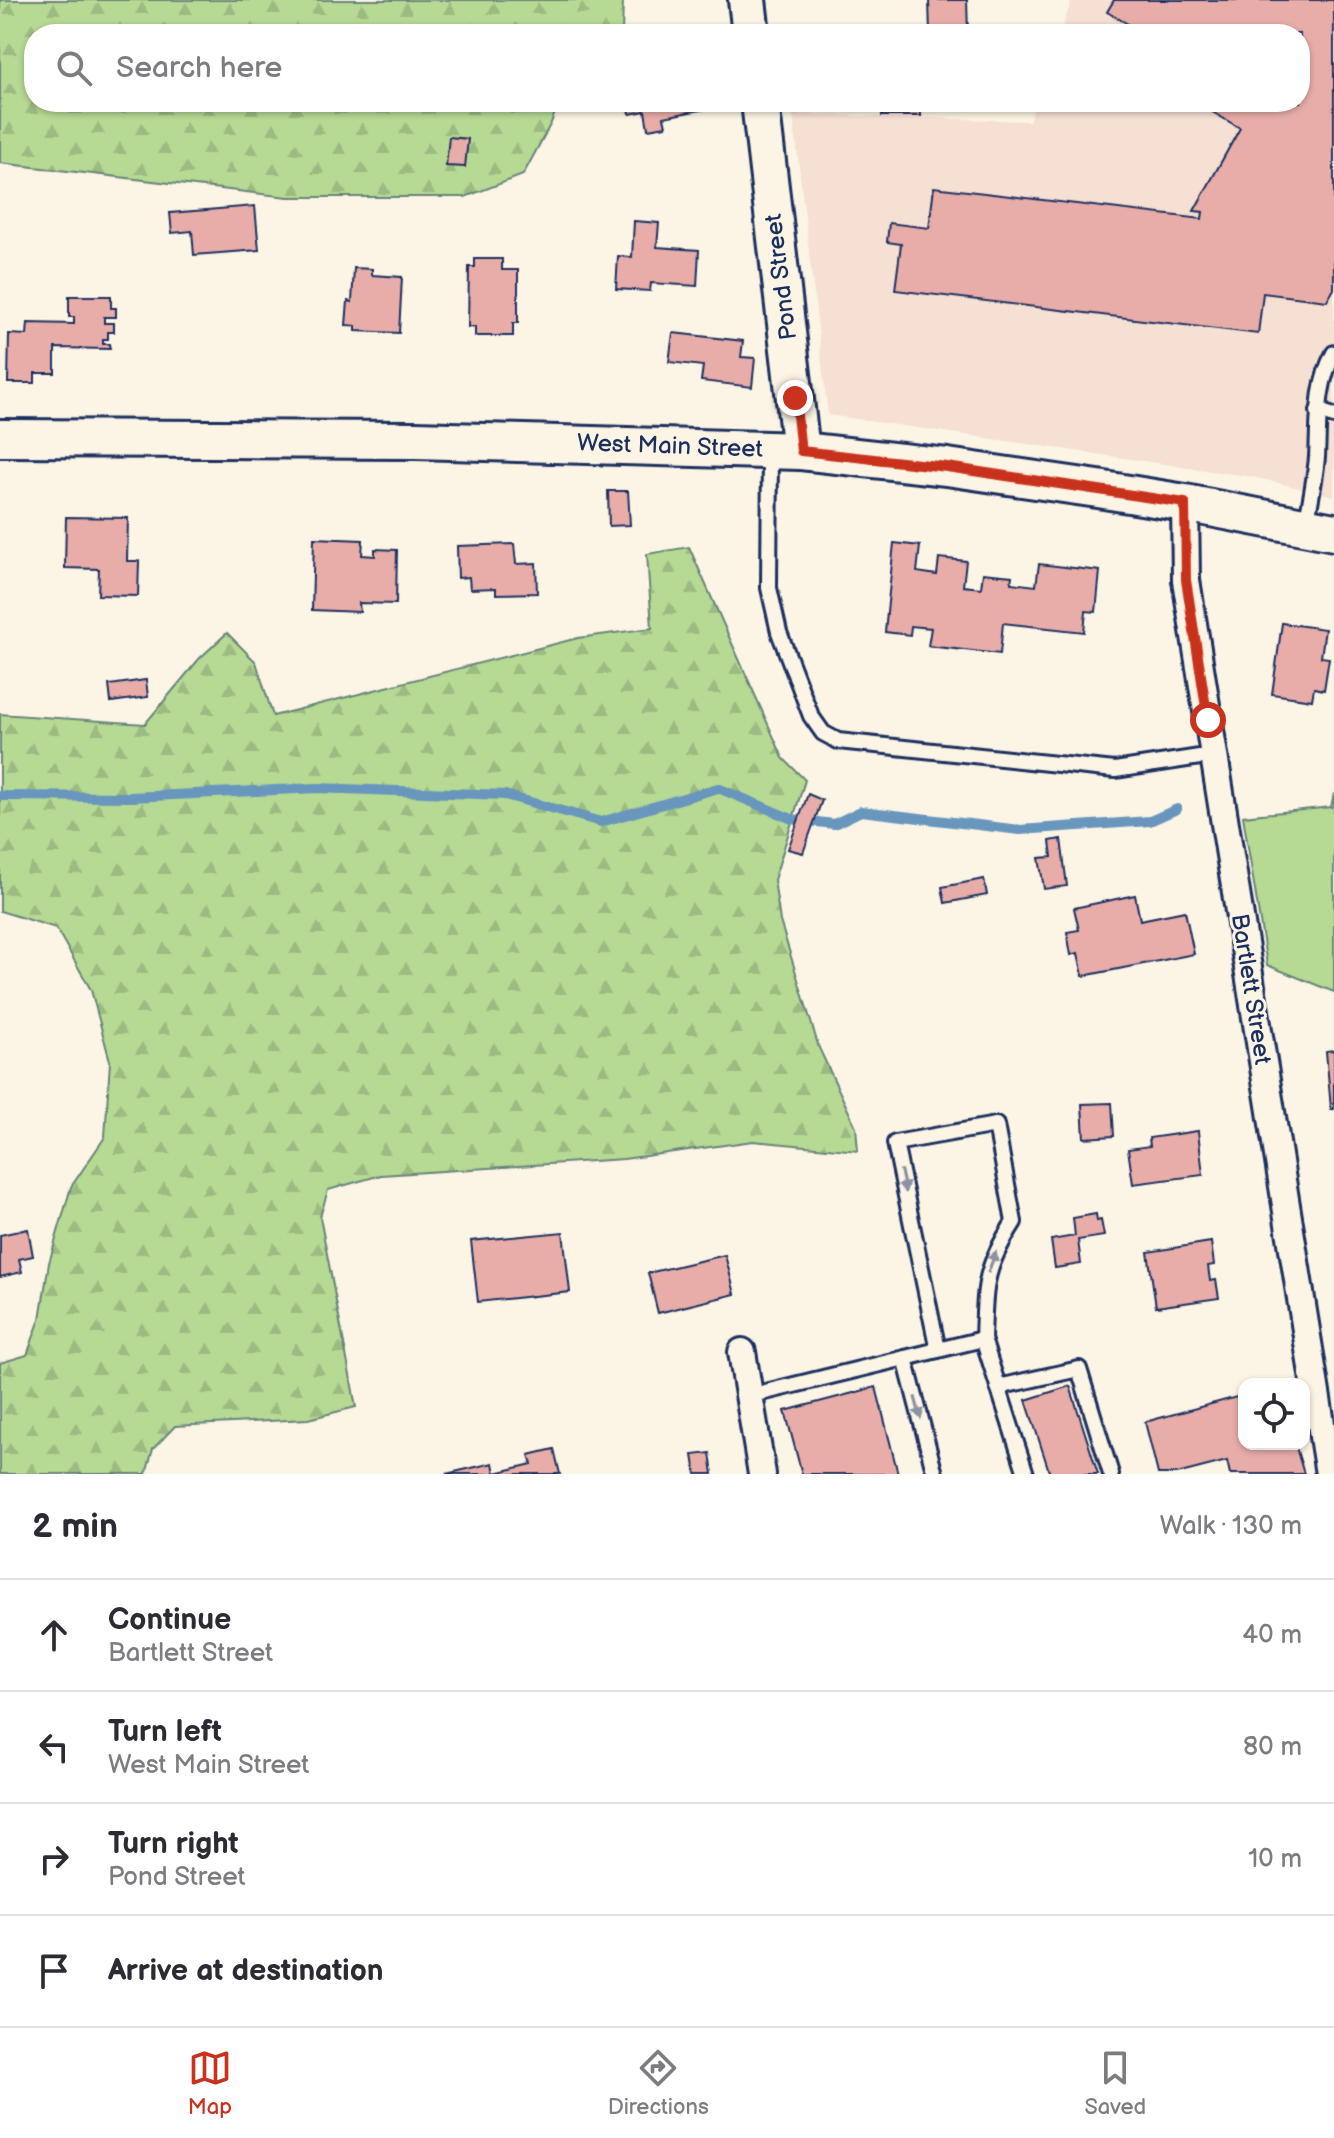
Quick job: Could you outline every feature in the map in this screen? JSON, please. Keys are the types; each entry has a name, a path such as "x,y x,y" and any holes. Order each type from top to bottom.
{"main road":[{"path":"747,0 750,24"},
{"name":"Pond Street","path":"761,112 785,450"},
{"name":"West Main Street","path":"0,438 416,440 785,450 947,467 1185,503 1320,529"}],"street":[{"name":"Bartlett Street","path":"1185,503 1186,580 1329,1474"},
{"path":"742,1352 762,1474"}],"lane":[{"path":"1320,529 1318,411 1327,366 1334,353"},
{"path":"1318,411 1334,416"},
{"path":"785,450 769,588 779,632 811,716 823,733 838,741 1115,770 1213,755"},
{"path":"938,1350 895,1143 996,1125 1014,1222 994,1253 985,1282 983,1339 1026,1474"},
{"path":"749,1396 983,1339"},
{"path":"905,1358 935,1474"},
{"path":"998,1387 1079,1369 1111,1474"}],"shaded area":[{"path":"1072,0 1334,0 1334,496 1253,477 828,415 793,114 1029,121 1032,112 1310,112 1310,24 1064,24"}],"green space":[{"path":"0,0 623,0 622,24 24,24 24,112 555,112 523,175 465,197 288,197 0,163"},
{"path":"689,547 783,758 805,780 774,880 780,921 819,1048 856,1127 858,1151 753,1141 624,1159 381,1175 328,1190 320,1217 356,1407 308,1419 175,1426 153,1449 146,1474 0,1474 0,1363 27,1355 40,1319 49,1263 71,1187 105,1137 110,1061 91,990 56,928 0,911 0,714 145,724 199,659 227,633 256,662 273,716 578,638 652,628 647,554"},
{"path":"1334,793 1334,992 1267,965 1243,816 1331,807"}],"building":[{"path":"929,0 967,0 968,24 930,24"},
{"path":"1114,0 1334,0 1334,289 1327,301 1263,293 1258,334 895,290 901,244 887,242 889,223 929,228 934,187 1202,219 1203,212 1194,211 1240,128 1212,112 1310,112 1310,24 1128,24 1107,12"},
{"path":"645,112 690,112 664,117 666,126 648,129"},
{"path":"882,112 921,112 921,116 882,116"},
{"path":"449,137 468,139 465,167 446,166"},
{"path":"255,206 259,250 194,255 192,231 172,233 170,213"},
{"path":"634,221 659,223 657,247 699,250 697,286 651,283 650,291 616,289 618,256 632,257"},
{"path":"475,259 502,259 502,270 518,270 518,323 513,323 513,336 475,336 475,327 468,327 469,267 475,267"},
{"path":"354,268 372,269 372,275 402,277 399,333 356,331 356,326 346,325 348,301 352,302"},
{"path":"69,296 111,296 111,308 116,308 116,317 104,317 104,323 114,323 114,332 108,332 108,339 103,339 103,344 109,344 110,349 55,348 55,373 35,373 35,383 8,383 9,334 27,335 28,323 74,324 74,317 69,317"},
{"path":"673,333 743,341 741,357 755,358 752,387 701,381 703,366 669,362"},
{"path":"608,491 628,491 630,525 609,526"},
{"path":"66,517 128,518 127,561 139,561 138,596 98,595 99,569 65,568"},
{"path":"314,538 363,540 362,555 375,556 375,549 397,550 396,604 359,603 360,612 312,610"},
{"path":"894,543 920,546 917,572 937,575 939,558 966,561 963,586 981,588 983,573 1012,576 1011,583 1036,586 1039,564 1100,571 1096,612 1086,611 1084,632 1003,623 1000,654 928,646 931,628 911,626 910,635 885,632"},
{"path":"514,544 516,564 536,563 537,593 496,594 496,588 470,589 469,577 458,578 457,546"},
{"path":"1282,623 1325,629 1321,657 1329,658 1324,690 1314,688 1312,700 1272,694"},
{"path":"146,680 148,697 111,702 109,685"},
{"path":"808,794 822,800 803,853 788,849"},
{"path":"1061,839 1067,886 1044,889 1039,858 1052,857 1050,841"},
{"path":"984,879 987,895 945,903 942,887"},
{"path":"1135,895 1140,920 1185,911 1194,954 1083,976 1078,953 1071,955 1067,932 1079,930 1074,908"},
{"path":"1334,1050 1334,1109 1331,1109 1326,1051"},
{"path":"1112,1103 1114,1136 1084,1138 1082,1104"},
{"path":"1198,1131 1203,1175 1133,1184 1128,1149 1150,1146 1149,1138"},
{"path":"1096,1214 1097,1221 1101,1220 1104,1236 1078,1240 1081,1264 1055,1268 1051,1240 1075,1236 1073,1218"},
{"path":"28,1229 33,1256 19,1259 22,1272 0,1277 0,1235"},
{"path":"563,1232 570,1292 478,1302 471,1241"},
{"path":"1211,1242 1214,1265 1208,1266 1210,1281 1216,1280 1219,1298 1156,1307 1148,1252"},
{"path":"725,1255 735,1294 658,1313 648,1273"},
{"path":"1070,1386 1098,1474 1050,1474 1026,1400"},
{"path":"876,1387 898,1474 802,1474 785,1411"},
{"path":"1238,1397 1238,1450 1297,1450 1304,1474 1230,1474 1227,1461 1177,1474 1158,1474 1145,1422"},
{"path":"554,1449 560,1474 446,1474 493,1463 495,1473 532,1464 529,1455"},
{"path":"710,1453 713,1474 696,1474 693,1455"}],"waterway":[{"path":"0,796 132,797 317,788 505,795 601,822 718,788 792,819 834,824 861,811 1020,830 1150,821 1177,809"}],"route":[{"path":"795,398 801,451 947,467 1185,503 1186,580 1208,720"}]}
